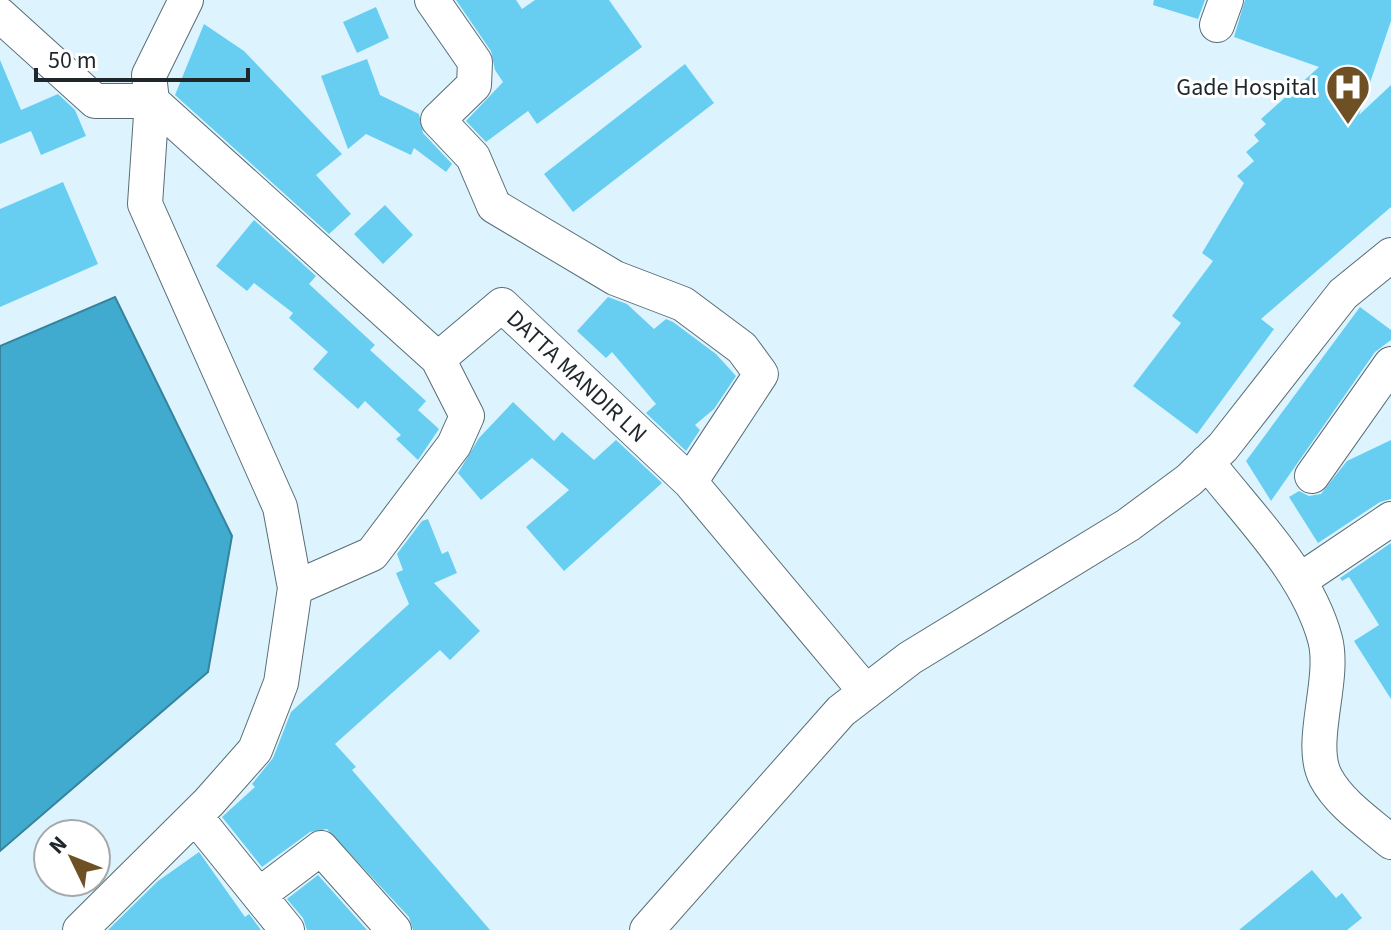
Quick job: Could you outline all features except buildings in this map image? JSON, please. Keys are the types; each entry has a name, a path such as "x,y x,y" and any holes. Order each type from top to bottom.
{"street":[{"path":"80,930 195,816 255,750 281,683 295,588 280,507 145,204 152,101 149,75 186,0"},
{"path":"432,0 475,62 474,85 438,120 473,157 494,206 615,278 683,304 742,348 761,374 690,482"},
{"path":"0,15 95,101 152,101 438,359 467,416 454,445 372,554 295,588"},
{"path":"647,930 841,711 910,658 1128,525 1189,480 1223,447 1343,294 1391,255"},
{"name":"DATTA MANDIR LN","path":"438,359 502,305 690,482 866,692"},
{"path":"1312,476 1391,364"},
{"path":"1207,462 1299,581 1325,640 1328,680 1320,744 1324,776 1341,798 1391,842"},
{"path":"1299,581 1391,519"},
{"path":"195,816 287,930"},
{"path":"259,895 321,848 394,930"}],"water":[{"path":"115,297 232,536 208,672 38,818 32,818 32,823 0,851 0,346"}],"place":[{"name":"Gade Hospital","path":"1348,126"}]}
